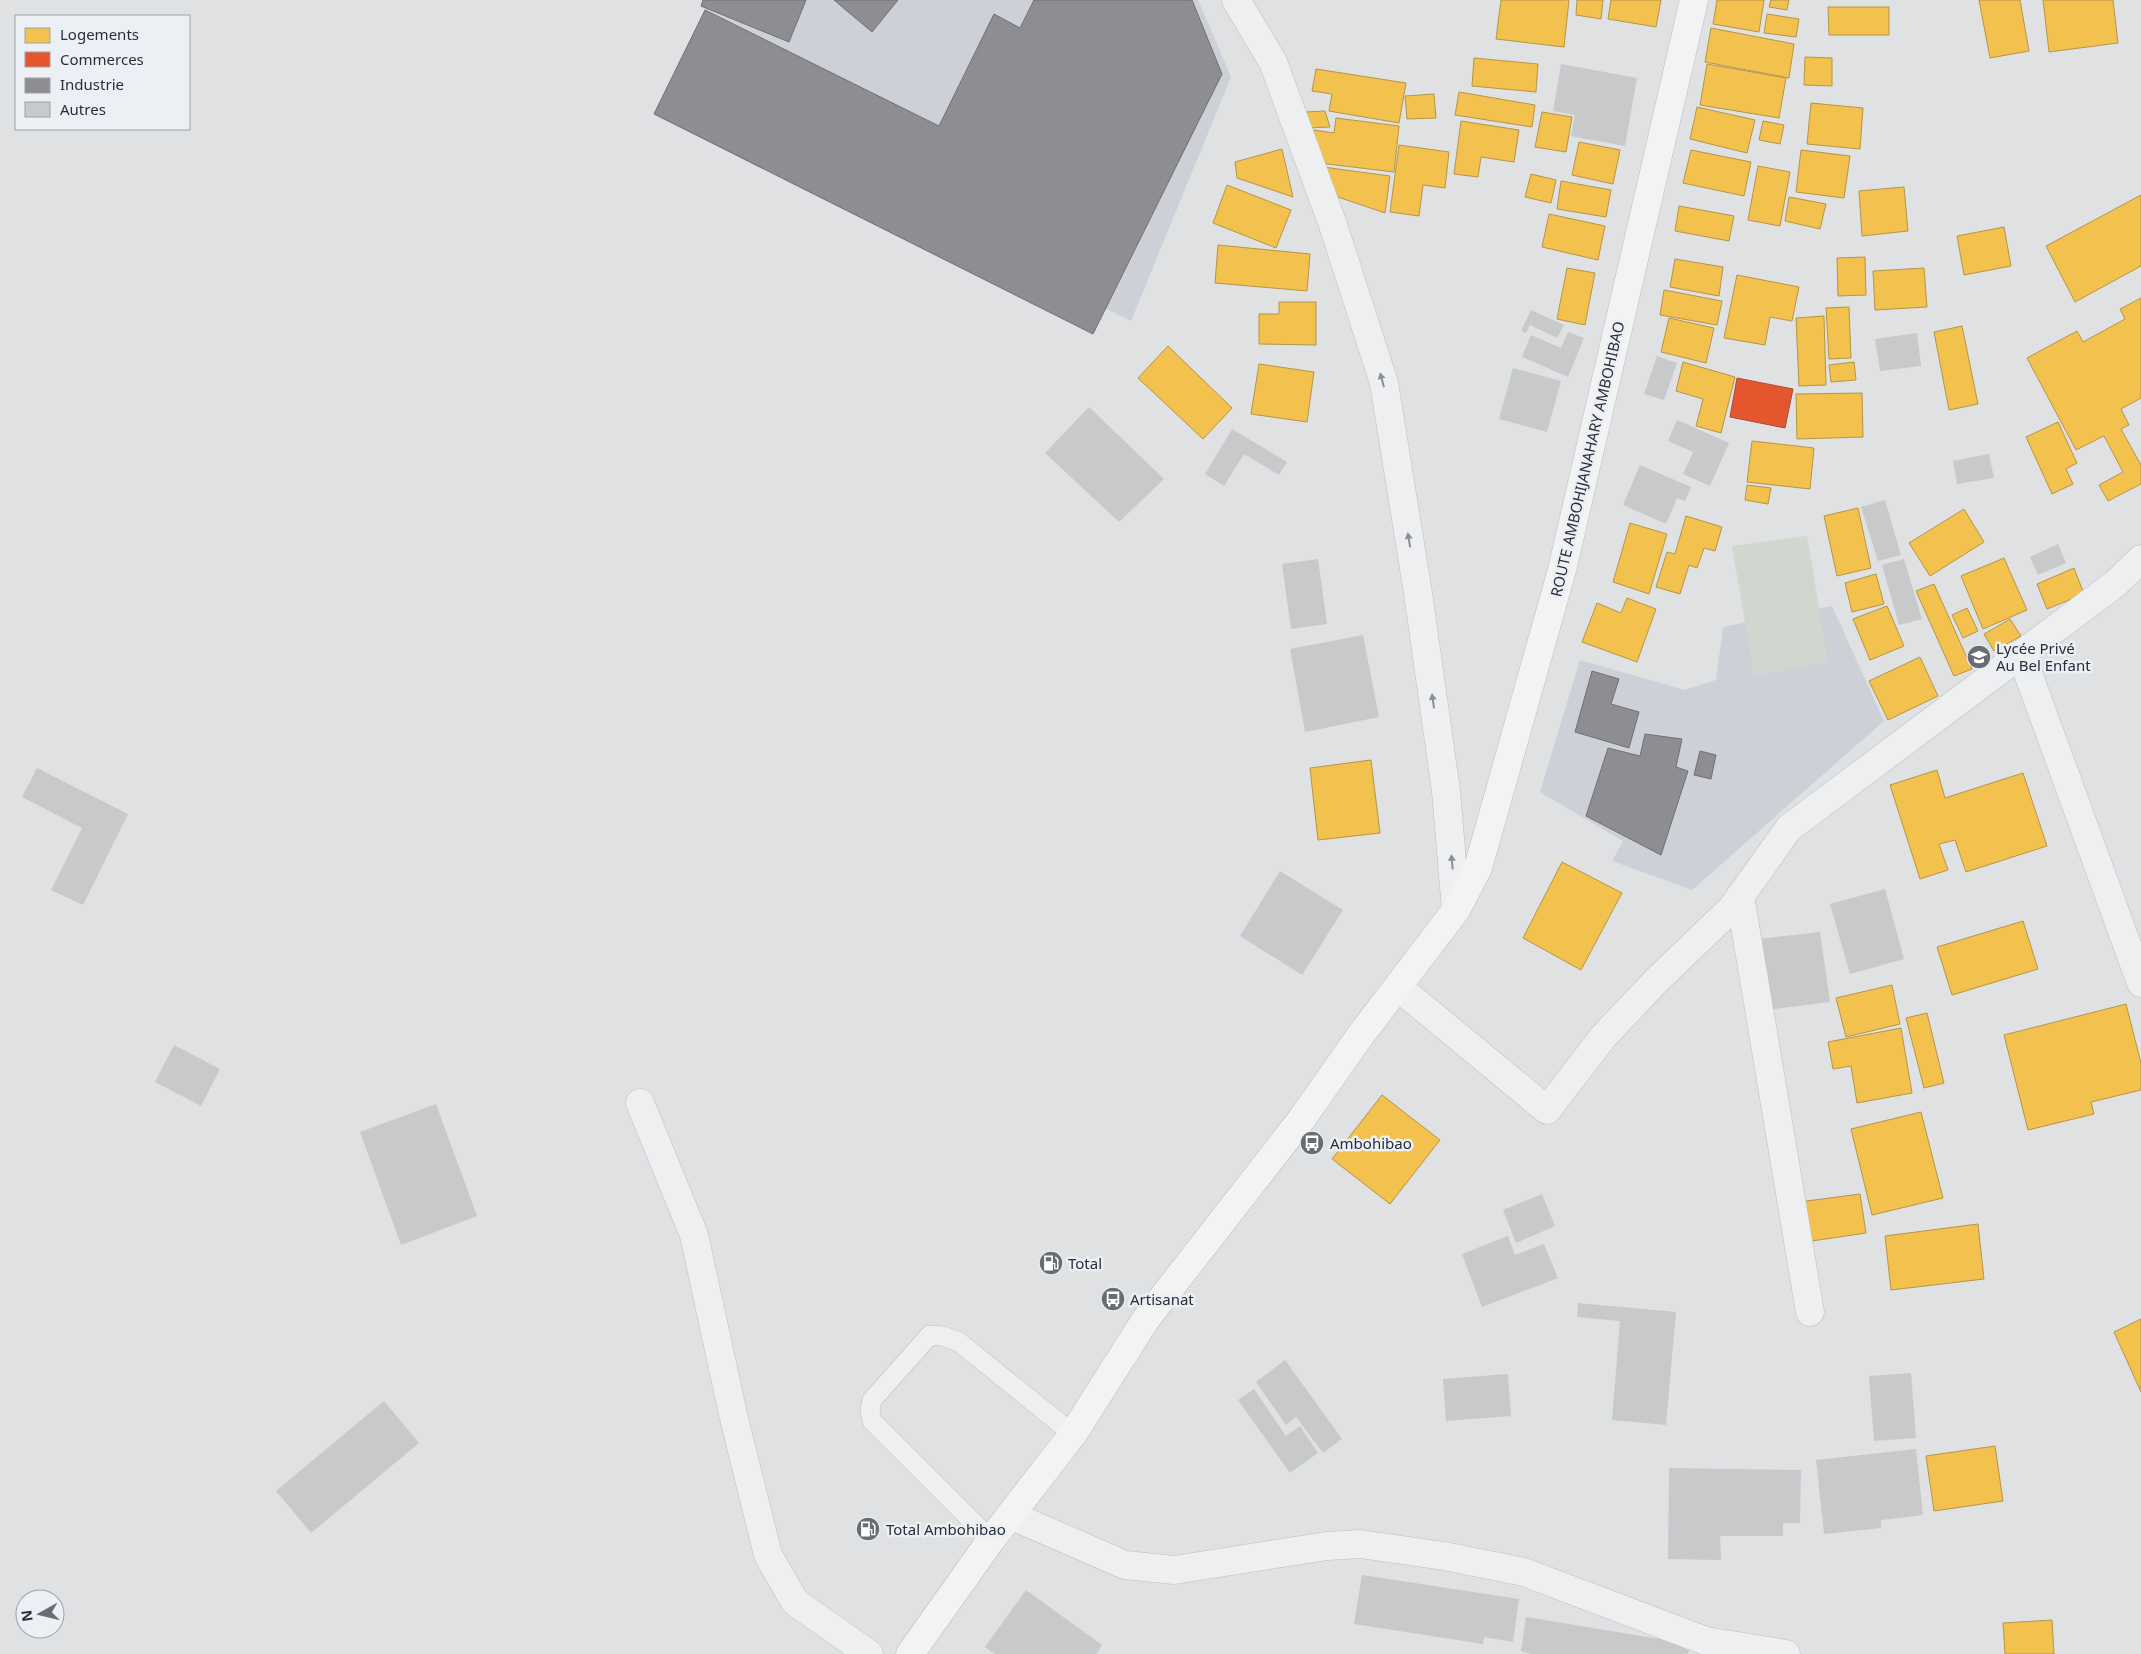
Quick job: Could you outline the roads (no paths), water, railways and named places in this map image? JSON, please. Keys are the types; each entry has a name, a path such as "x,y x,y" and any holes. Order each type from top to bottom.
{"main road":[{"name":"ROUTE AMBOHIJANAHARY AMBOHIBAO","path":"910,1654 991,1540 1073,1434 1146,1319 1301,1120 1456,910 1478,868 1562,570 1694,0"}],"street":[{"path":"1236,0 1273,62 1333,225 1384,383 1418,593 1446,791 1456,910"},
{"path":"1398,987 1547,1110 1603,1037 1656,981 1732,908 1789,828 2115,584 2141,559"},
{"path":"2021,654 2141,982"},
{"path":"1740,896 1810,1312"},
{"path":"640,1103 694,1234 732,1414 768,1555 795,1602 869,1654"},
{"path":"1010,1515 1125,1565 1174,1570 1327,1546 1360,1544 1444,1556 1524,1572 1706,1641 1786,1654"}],"lane":[{"path":"991,1540 872,1421 870,1410 872,1400 930,1335 943,1336 959,1342 1073,1434"}],"place":[{"name":"Lycée Privé Au Bel Enfant","path":"1979,657"},
{"name":"Ambohibao","path":"1312,1143"},
{"name":"Total","path":"1051,1263"},
{"name":"Artisanat","path":"1113,1299"},
{"name":"Total Ambohibao","path":"868,1529"}]}
